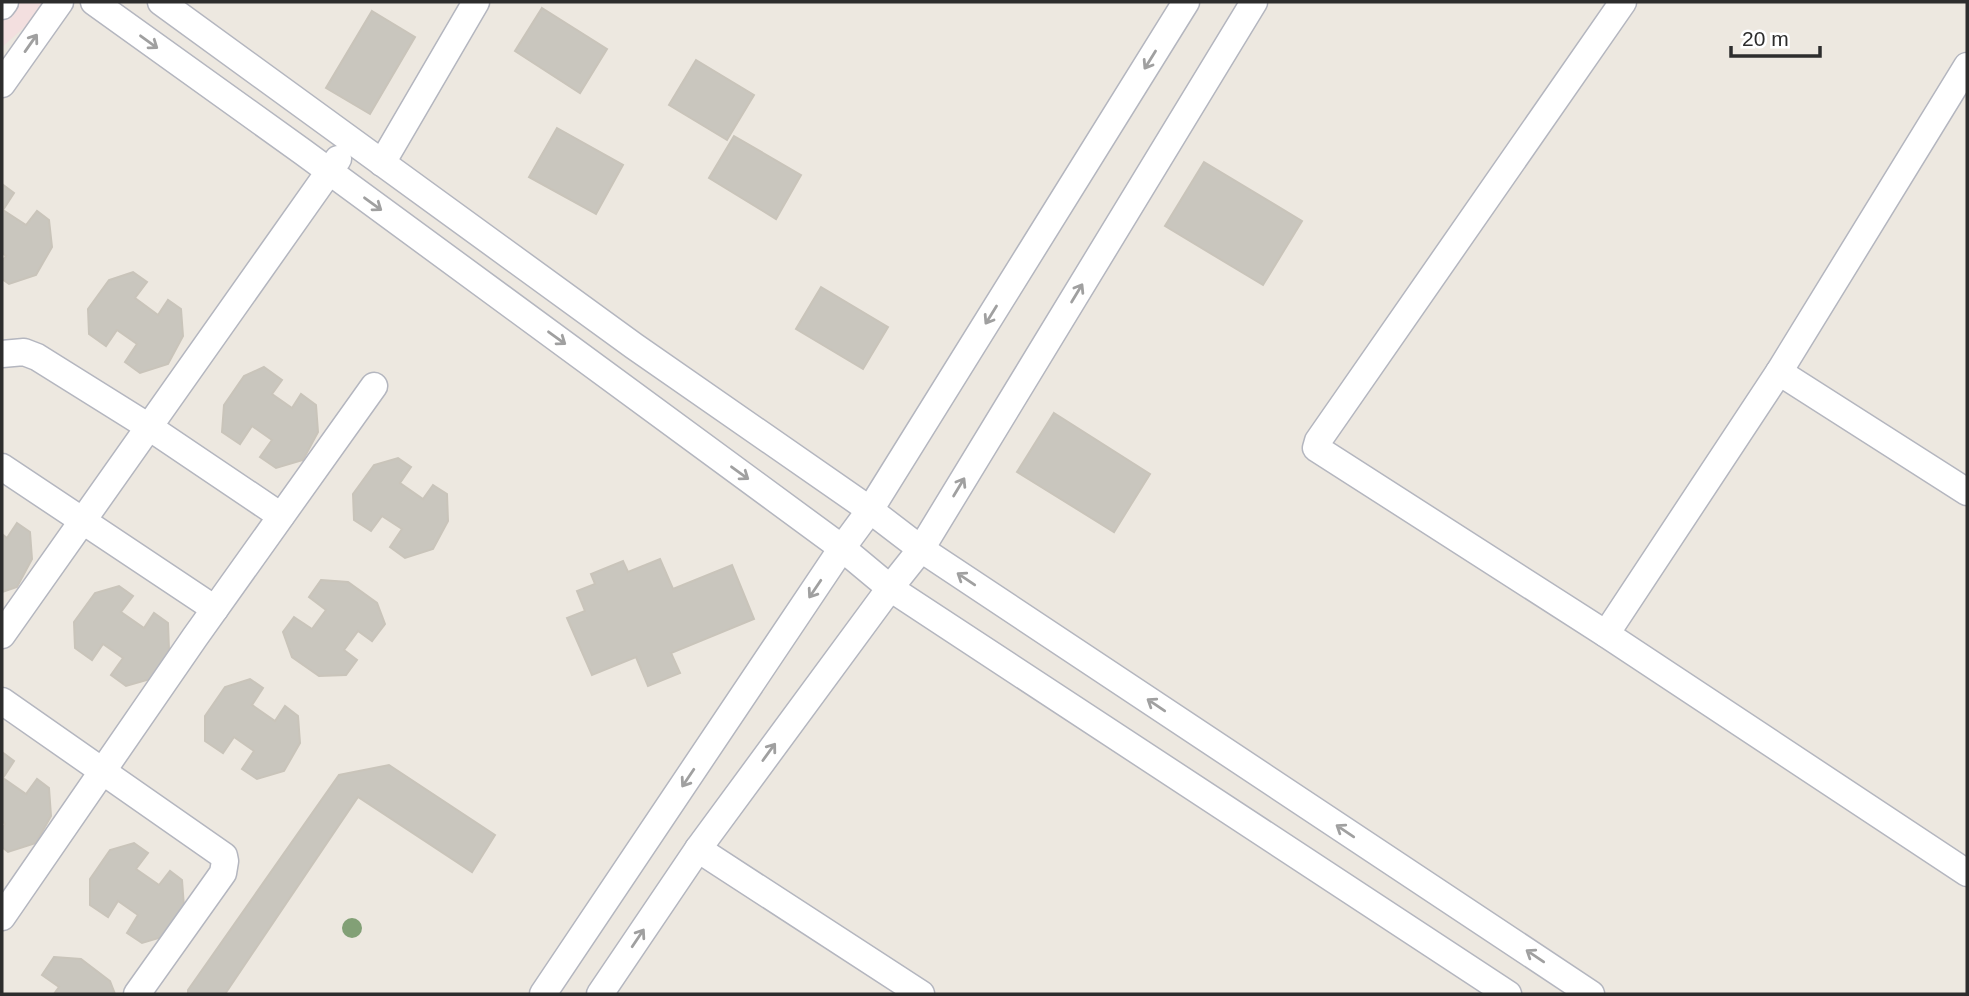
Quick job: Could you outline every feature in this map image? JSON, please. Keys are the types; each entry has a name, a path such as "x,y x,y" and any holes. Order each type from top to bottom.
{"street":[{"path":"2,84 60,2"},
{"path":"94,2 842,548 890,588 1508,994"},
{"path":"161,2 634,346 870,510 921,549 1591,994"},
{"path":"382,163 477,2"},
{"path":"543,994 870,510 1186,2"},
{"path":"600,994 698,849 921,549 1254,2"},
{"path":"1623,2 1316,445 1318,450 1606,634 1967,873"},
{"path":"1606,634 1779,372 1967,66"},
{"path":"2,635 351,140"},
{"path":"2,354 24,352 37,357 149,426 281,516"},
{"path":"1779,372 1967,492"},
{"path":"2,918 373,386"},
{"path":"2,467 215,609"},
{"path":"2,701 223,856 223,873 137,994"},
{"path":"698,849 921,994"}],"shaded area":[{"path":"2,2 53,2 2,47"}],"building":[{"path":"542,8 607,49 580,93 515,51"},
{"path":"372,11 415,37 370,114 326,88"},
{"path":"696,60 754,95 727,140 669,105"},
{"path":"557,128 623,165 596,214 529,177"},
{"path":"734,136 801,175 776,219 709,178"},
{"path":"1204,162 1302,221 1263,285 1165,226"},
{"path":"2,184 14,193 3,210 26,225 37,211 49,220 52,247 36,275 9,284 2,279 2,261 6,256 2,253"},
{"path":"133,272 147,282 135,298 158,315 168,300 181,309 183,336 168,364 140,373 125,362 137,344 117,330 106,346 89,334 88,309 109,280"},
{"path":"821,287 888,327 863,369 796,329"},
{"path":"264,367 282,380 272,394 292,408 301,394 316,405 318,432 303,460 276,468 260,457 272,440 252,426 240,444 222,432 224,405 244,376"},
{"path":"1054,413 1150,474 1114,532 1017,472"},
{"path":"398,458 411,467 400,483 423,499 433,485 447,494 448,521 433,549 405,558 390,547 402,529 382,516 371,531 354,520 353,494 374,465"},
{"path":"17,523 30,532 32,559 17,587 2,592 2,534 7,538"},
{"path":"660,559 673,589 732,565 754,619 671,653 680,673 648,686 636,657 592,675 567,618 585,611 577,591 595,584 591,574 623,561 628,572"},
{"path":"321,580 348,582 377,603 385,624 372,641 358,631 344,650 357,660 346,675 319,676 292,657 283,632 294,617 312,629 326,610 309,597"},
{"path":"119,586 133,596 121,612 144,628 154,613 168,623 169,650 154,678 126,686 111,675 123,658 103,644 92,660 75,648 74,622 95,593"},
{"path":"250,679 263,688 252,705 275,721 285,706 298,716 300,743 284,771 257,779 242,769 254,751 234,737 223,753 205,741 205,716 225,687"},
{"path":"2,752 14,761 3,778 26,794 37,779 49,788 51,816 36,843 8,852 2,847 2,829 5,824 2,821"},
{"path":"389,765 495,835 472,872 358,797 225,994 188,994 188,990 339,775"},
{"path":"134,843 148,853 136,869 159,885 170,871 182,880 184,907 169,935 142,943 127,933 138,915 118,901 108,917 90,905 90,879 110,850"},
{"path":"54,957 81,959 110,981 115,994 54,994 59,987 42,975"}]}
